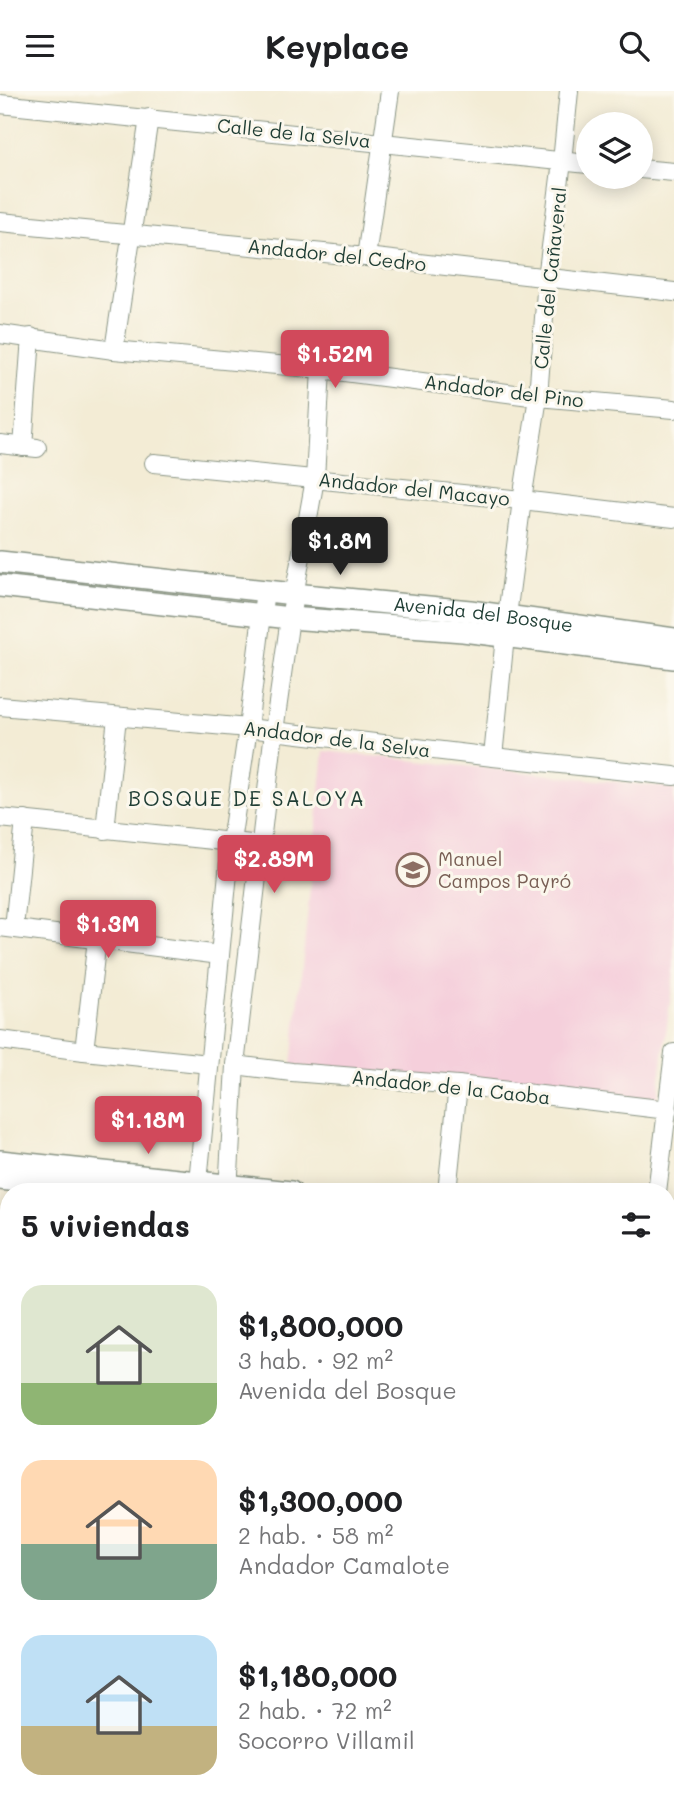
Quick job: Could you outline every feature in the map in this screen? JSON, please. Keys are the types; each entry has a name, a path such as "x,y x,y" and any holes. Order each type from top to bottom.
{"street":[{"path":"366,257 390,91"},
{"name":"Calle del Cañaveral","path":"493,757 505,626 538,397 547,278 569,91"},
{"name":"Calle de la Selva","path":"0,104 576,163"},
{"path":"114,350 149,118"},
{"path":"653,171 674,173"},
{"name":"Andador del Cedro","path":"0,222 366,257 674,292"},
{"name":"Andador del Pino","path":"0,334 114,350 321,369 538,397 674,409"},
{"path":"0,444 30,447 31,337"},
{"path":"228,1183 234,1065 274,731 294,594 316,479 321,369"},
{"name":"Andador del Macayo","path":"154,463 674,518"},
{"name":"Avenida del Bosque","path":"0,562 294,594 505,626 674,658"},
{"path":"81,595 84,571"},
{"name":"Avenida del Bosque","path":"0,586 290,618 463,631 505,626 674,639"},
{"path":"197,1183 231,842 265,590"},
{"name":"Andador de la Selva","path":"0,706 248,728 674,776"},
{"path":"105,830 117,717"},
{"path":"0,818 261,845"},
{"path":"25,820 7,928 220,955"},
{"path":"83,1051 97,939"},
{"path":"0,1041 209,1064"},
{"path":"658,1183 674,1053"},
{"name":"Andador de la Caoba","path":"234,1065 458,1085 668,1110"},
{"path":"448,1183 458,1085"},
{"path":"0,1161 62,1182"},
{"path":"0,1179 89,1183"}],"shaded area":[{"name":"Manuel Campos Payró","path":"324,751 674,788 674,972 657,1102 292,1066"}],"place":[{"name":"Manuel Campos Payró","path":"413,870"}],"district":[{"name":"BOSQUE DE SALOYA","path":"247,799"}]}
